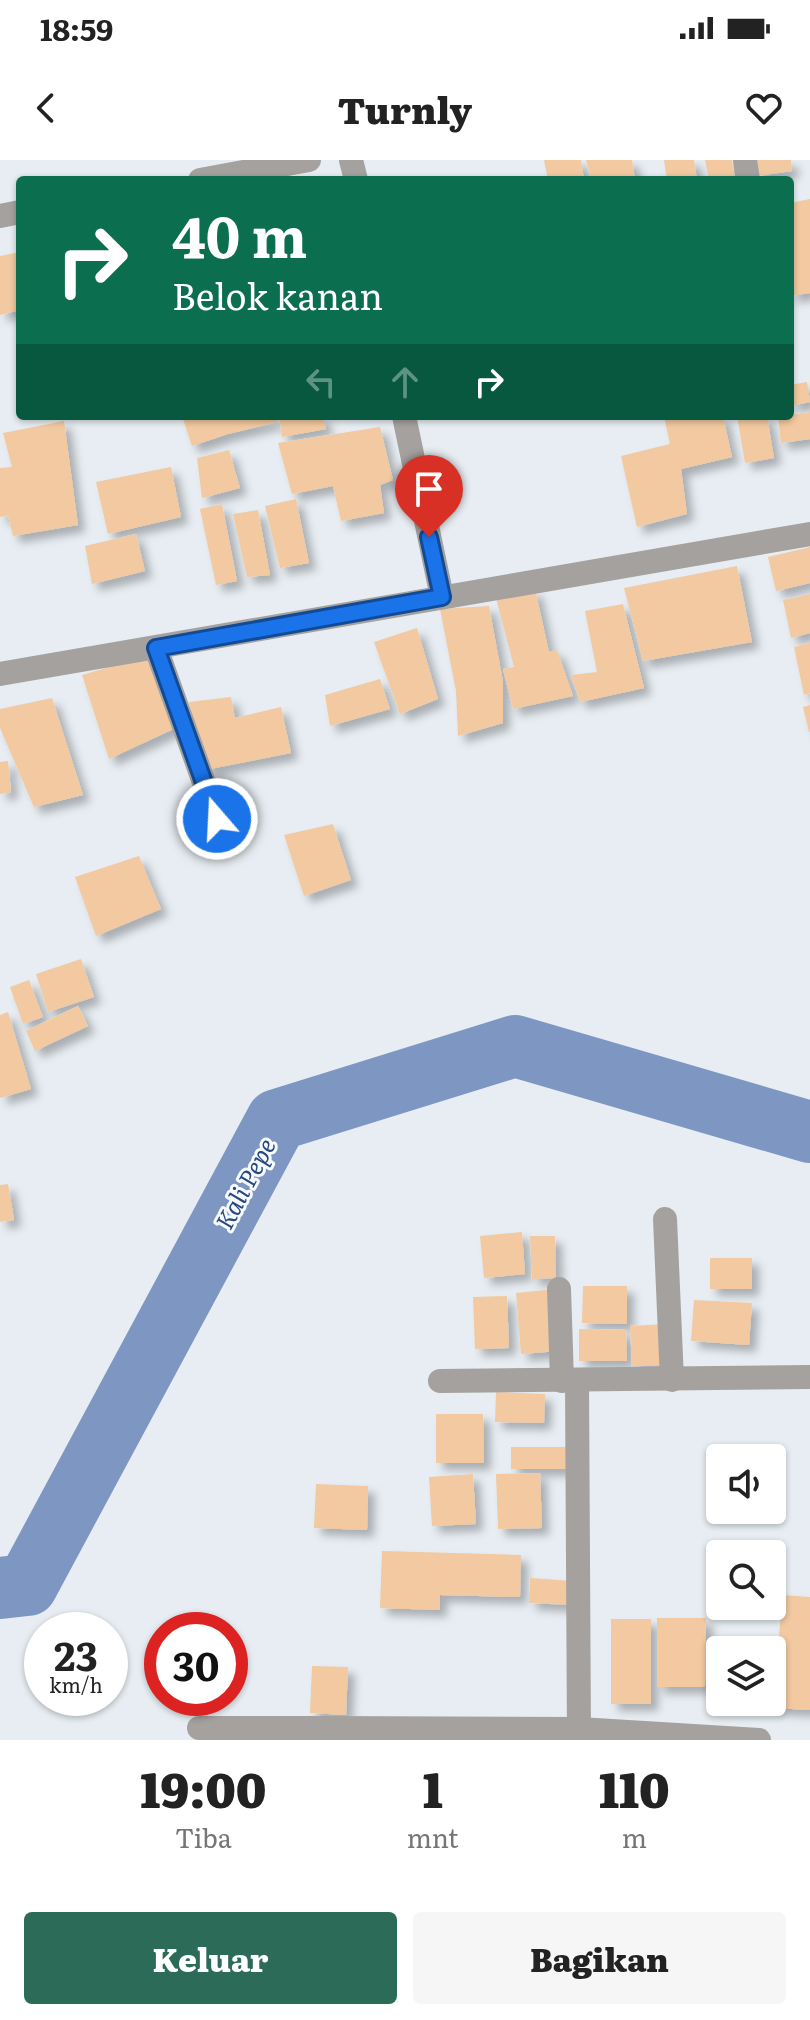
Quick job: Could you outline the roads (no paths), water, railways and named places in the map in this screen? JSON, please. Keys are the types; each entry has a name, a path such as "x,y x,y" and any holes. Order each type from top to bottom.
{"street":[{"path":"222,176 309,160"},
{"path":"405,420 442,597"},
{"path":"0,674 810,534"},
{"path":"156,648 217,819"},
{"path":"665,1219 672,1380"},
{"path":"559,1289 569,1381 579,1735"},
{"path":"440,1381 810,1377"},
{"path":"199,1728 324,1734 579,1735 759,1740"}],"waterway":[{"name":"Kali Pepe","path":"0,1588 27,1585 277,1120 515,1046 810,1132"}]}
